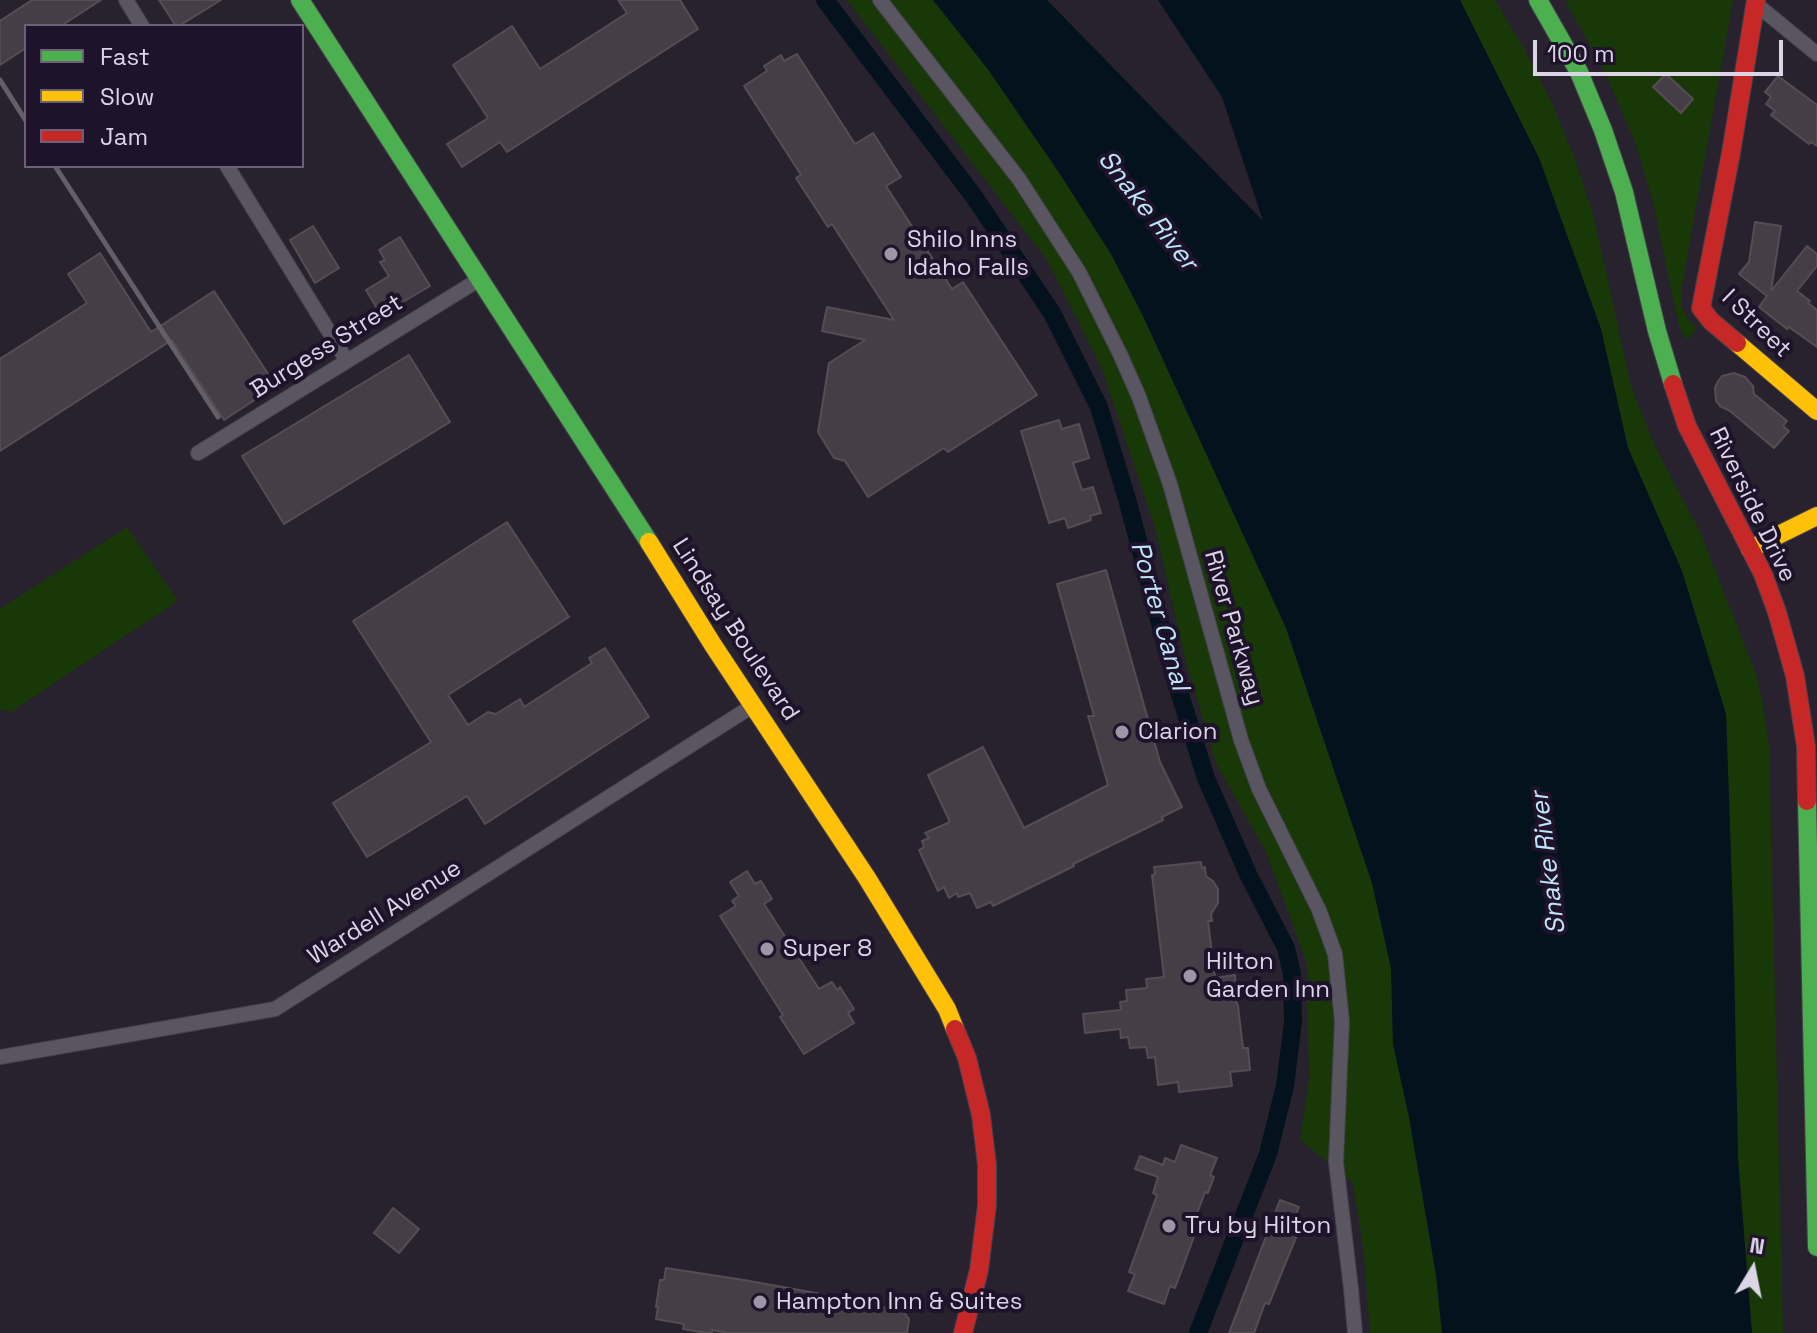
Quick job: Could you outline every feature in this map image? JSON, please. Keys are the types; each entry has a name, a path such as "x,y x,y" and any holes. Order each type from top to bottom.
{"street":[{"path":"126,0 141,24"},
{"name":"Lindsay Boulevard","path":"300,0 713,645 867,878 949,1013 967,1058 981,1115 987,1165 987,1205 979,1270 963,1333"},
{"name":"River Parkway","path":"880,0 1025,188 1079,272 1139,397 1170,484 1241,740 1259,789 1319,910 1335,954 1342,1021 1336,1162 1355,1333"},
{"name":"Riverside Drive","path":"1538,0 1579,72 1603,130 1624,192 1657,331 1687,426 1763,574 1795,676 1806,746 1817,1247"},
{"path":"1756,2 1817,54"},
{"name":"I Street","path":"1756,2 1701,308 1708,318 1817,411"},
{"path":"228,168 347,361"},
{"name":"Burgess Street","path":"198,453 480,279"},
{"path":"1750,549 1817,516"},
{"name":"Wardell Avenue","path":"0,1057 275,1009 754,705"}],"green space":[{"path":"847,0 933,0 987,68 1111,254 1143,316 1286,628 1372,883 1391,968 1393,1044 1436,1275 1442,1333 1370,1333 1364,1252 1353,1183 1300,1140 1309,1080 1307,963 1266,852 1216,763 1186,662 1156,531 1102,369 1047,260"},
{"path":"1460,0 1495,0 1552,103 1594,217 1630,382 1658,452 1700,532 1756,674 1769,746 1783,1333 1752,1333 1738,1159 1726,714 1682,571 1628,448 1601,329 1539,158"},
{"path":"1565,0 1733,0 1681,292 1681,306 1696,328 1690,338 1686,339 1679,327 1653,202 1634,139 1604,71"},
{"path":"127,527 178,601 11,712 0,709 0,609"}],"water":[{"name":"Snake River","path":"933,0 1047,0 1263,221 1222,97 1158,0 1460,0 1539,158 1601,329 1628,448 1682,571 1726,714 1738,1159 1752,1333 1442,1333 1436,1275 1393,1044 1391,968 1372,883 1286,628 1143,316 1111,254 987,68"}],"building":[{"path":"32,0 101,0 64,24 24,24 24,49 0,65 0,21"},
{"path":"159,0 221,0 182,24 175,24"},
{"path":"618,0 680,0 698,29 507,152 500,142 462,167 447,144 488,118 453,65 512,26 540,69 627,13"},
{"name":"Shilo Inns Idaho Falls","path":"797,54 855,144 873,133 901,177 886,186 952,289 963,282 1037,395 948,452 944,448 868,497 845,461 834,458 818,432 829,363 865,340 822,331 827,307 894,320 832,224 828,227 796,178 801,175 744,86 767,71 764,66 781,55 784,61"},
{"path":"1666,74 1693,99 1681,113 1653,87"},
{"path":"1778,76 1817,105 1817,146 1811,142 1809,144 1771,115 1775,111 1766,104 1771,97 1765,92"},
{"path":"1755,222 1781,226 1771,291 1807,246 1817,254 1817,266 1797,291 1817,310 1817,347 1759,307 1767,296 1739,274 1749,262"},
{"path":"313,226 339,268 315,283 290,240"},
{"path":"400,237 430,286 381,315 366,290 389,276 380,262 385,260 379,250"},
{"path":"100,253 151,332 214,291 276,386 224,420 172,340 0,451 0,359 87,303 68,274"},
{"path":"409,355 450,422 284,524 242,456"},
{"path":"1734,373 1745,377 1753,386 1754,394 1787,421 1783,426 1789,431 1774,448 1716,401 1718,381 1722,376"},
{"path":"1059,420 1062,429 1079,424 1089,458 1073,463 1082,490 1093,487 1101,513 1068,528 1065,518 1049,523 1021,431"},
{"path":"507,522 569,617 448,695 468,725 488,712 496,714 520,699 524,707 592,663 589,658 605,648 649,717 485,824 467,796 367,857 333,803 431,742 353,621"},
{"name":"Clarion","path":"1106,570 1160,762 1182,807 1162,817 1163,820 993,906 991,902 977,908 970,893 958,897 957,893 949,898 944,887 938,891 919,850 924,847 922,841 929,838 925,833 950,822 928,775 983,747 1024,828 1108,785 1088,716 1094,716 1057,584"},
{"name":"Hilton Garden Inn","path":"1201,862 1206,876 1218,889 1218,903 1211,914 1212,921 1208,921 1215,978 1235,975 1236,989 1231,990 1238,1006 1243,1048 1248,1048 1250,1070 1230,1072 1232,1086 1179,1092 1178,1082 1158,1085 1155,1057 1148,1058 1146,1047 1130,1048 1128,1037 1121,1038 1120,1029 1085,1033 1083,1014 1121,1010 1120,1002 1127,1001 1126,990 1147,988 1146,979 1164,977 1152,875 1155,874 1154,867"},
{"name":"Super 8","path":"747,871 755,884 761,881 772,899 764,904 819,989 832,982 837,990 840,987 854,1009 848,1013 854,1023 804,1054 720,916 736,906 732,901 739,896 730,882"},
{"name":"Tru by Hilton","path":"1181,1145 1217,1158 1210,1175 1214,1177 1190,1232 1195,1234 1175,1288 1170,1286 1164,1304 1128,1291 1135,1274 1129,1272 1157,1195 1153,1193 1158,1177 1135,1169 1140,1156 1163,1165 1165,1158 1175,1162"},
{"path":"1280,1200 1299,1207 1291,1227 1299,1230 1254,1333 1229,1333"},
{"path":"393,1208 419,1229 399,1253 374,1233"},
{"name":"Hampton Inn & Suites","path":"666,1268 903,1311 909,1319 907,1333 728,1333 712,1330 712,1333 706,1333 683,1329 684,1324 656,1319 660,1280 664,1280"}],"waterway":[{"name":"Porter Canal","path":"825,0 975,198 1052,313 1099,407 1206,778 1248,874 1286,948 1292,974 1293,1022 1285,1086 1268,1154 1198,1333"}],"railway":[{"path":"0,80 24,118"},
{"path":"56,168 218,417"}],"traffic: fast":[{"path":"300,0 649,542"},
{"path":"1538,0 1579,72 1603,130 1624,192 1673,384"},
{"path":"1807,801 1817,1247"}],"traffic: slow":[{"path":"1737,343 1817,411"},
{"path":"1750,549 1817,516"},
{"path":"649,542 867,878 947,1009 955,1029"}],"traffic: jam":[{"path":"1737,343 1701,308 1756,0"},
{"path":"1673,384 1687,426 1763,574 1777,612 1795,676 1806,746 1807,801"},
{"path":"955,1029 967,1058 981,1115 987,1165 987,1205 979,1270 963,1333"}],"place":[{"name":"Shilo Inns Idaho Falls","path":"891,254"},
{"name":"Clarion","path":"1122,732"},
{"name":"Super 8","path":"767,949"},
{"name":"Hilton Garden Inn","path":"1190,976"},
{"name":"Tru by Hilton","path":"1169,1226"},
{"name":"Hampton Inn & Suites","path":"760,1302"}]}
